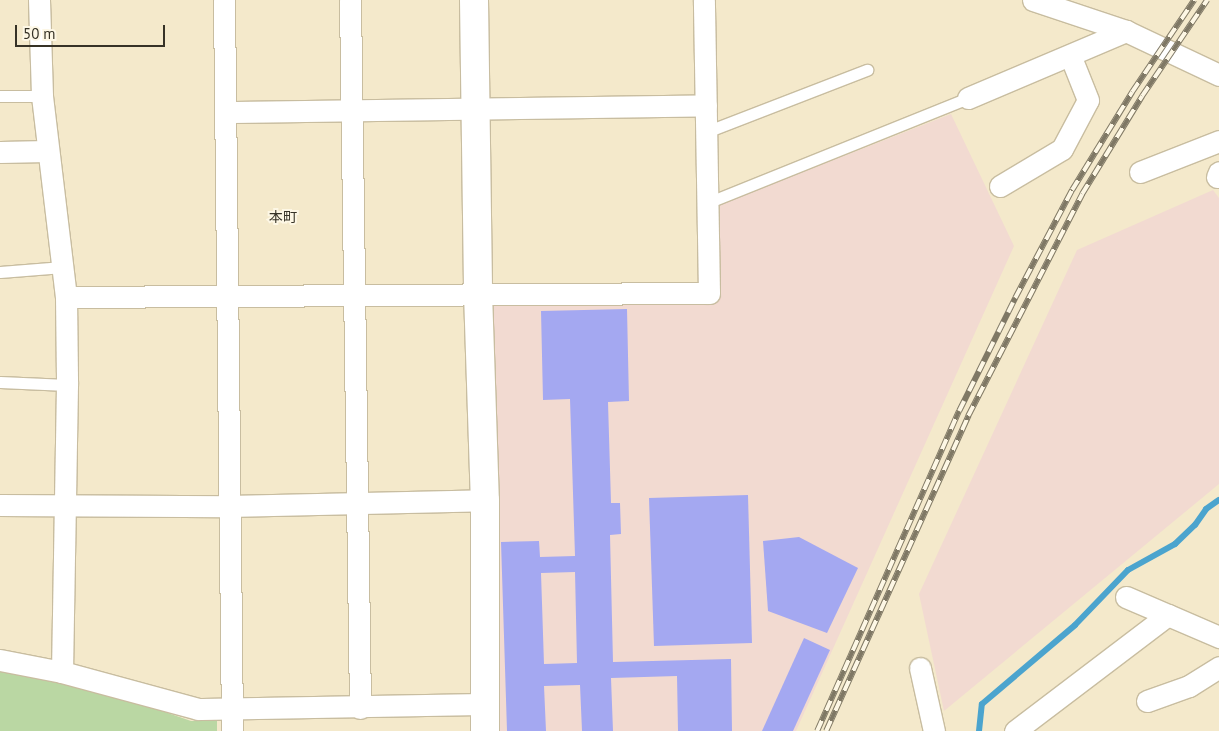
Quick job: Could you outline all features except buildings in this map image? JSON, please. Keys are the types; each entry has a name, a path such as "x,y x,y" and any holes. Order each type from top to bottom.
{"street":[{"path":"39,0 42,96 47,151 66,297 67,385 62,672"},
{"path":"224,0 228,295 228,506 232,731"},
{"path":"350,0 360,708"},
{"path":"0,660 62,672 198,709 360,708 485,718 485,500 478,293 477,109 474,0"},
{"path":"66,297 709,292 704,0"},
{"path":"1033,0 1126,31 1219,74"},
{"path":"968,98 1126,31"},
{"path":"1000,186 1062,149 1088,100 1070,55"},
{"path":"226,112 706,105"},
{"path":"1140,172 1219,142"},
{"path":"0,152 47,151"},
{"path":"0,504 228,506 485,500"},
{"path":"1126,597 1219,637"},
{"path":"1015,731 1168,615"},
{"path":"1147,701 1189,686 1219,667"},
{"path":"920,668 934,731"}],"lane":[{"path":"706,132 867,70"},
{"path":"0,96 42,96"},
{"path":"708,203 968,98"},
{"path":"0,272 63,267"},
{"path":"0,382 67,385"}],"shaded area":[{"path":"951,114 1014,246 796,731 496,731 492,303 718,298 716,206"},
{"path":"1213,190 1219,198 1219,484 944,711 919,594 1077,250"}],"green space":[{"path":"0,664 113,694 191,721 217,721 217,731 0,731"}],"waterway":[{"path":"979,731 982,704 1075,625 1128,570 1175,544 1195,525 1206,509 1219,500"}],"railway":[{"path":"817,731 959,411 1015,298 1072,190 1132,92 1194,0"},
{"path":"826,731 968,416 1082,194 1142,96 1207,0"}],"district":[{"name":"本町","path":"283,217"}]}
